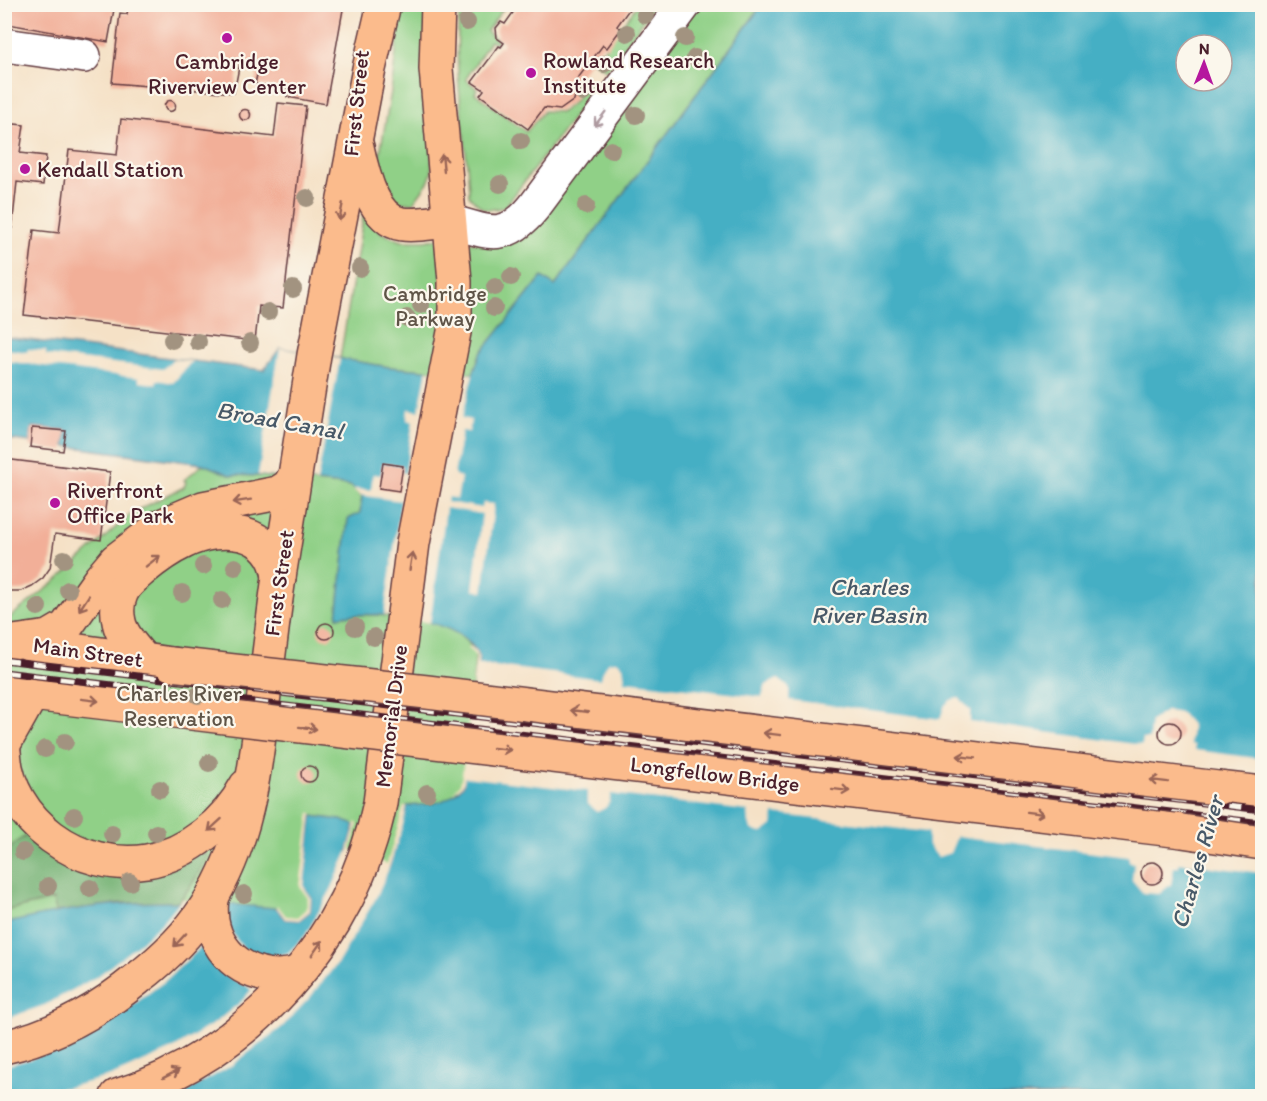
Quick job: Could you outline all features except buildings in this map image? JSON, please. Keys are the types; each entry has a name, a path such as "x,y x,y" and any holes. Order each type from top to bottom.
{"main road":[{"path":"384,4 356,134 364,177 377,205 385,216 401,224 449,221"},
{"name":"Memorial Drive","path":"117,1096 161,1079 218,1046 253,1020 298,974 335,920 354,884 370,842 380,803 402,619 456,313 436,69 438,4"},
{"name":"First Street","path":"4,1047 28,1041 65,1026 105,1003 128,987 183,937 200,916 214,893 243,824 257,759 293,479 356,134"},
{"path":"9,641 49,637 66,627 116,560 161,526 203,508 278,493 289,486 293,479"},
{"path":"158,662 130,643 121,627 118,610 120,596 134,578 155,559 184,542 207,534 247,535 258,540 268,549 275,560 279,577"},
{"name":"Main Street","path":"9,641 158,662"},
{"name":"Longfellow Bridge","path":"158,662 427,692 1263,793"},
{"path":"18,692 5,747 10,782 20,804 14,813 61,843 96,858 125,862 155,859 174,853 190,844 223,818 243,792 257,759"},
{"name":"Main Street","path":"18,692 166,710"},
{"name":"Longfellow Bridge","path":"166,710 364,735 672,769 1263,843"},
{"path":"214,893 211,907 214,930 221,946 229,956 245,968 258,973 288,976 298,974"}],"street":[{"name":"First Street","path":"356,134 367,4"},
{"path":"449,221 495,233 517,225 534,207 685,4"},
{"path":"4,45 84,56"},
{"path":"4,798 14,813"}],"green space":[{"path":"402,5 427,5 432,172 429,181 413,203 395,203 379,185 379,158 391,92"},
{"path":"461,5 506,5 487,31 498,41 496,44 490,41 466,79 477,89 475,93 526,132 544,111 562,112 577,99 580,79 595,89 505,207 498,209 484,209 469,195 458,76 457,52"},
{"path":"637,5 655,5 607,71 594,62"},
{"name":"Cambridge Parkway","path":"695,5 762,5 555,286 542,277 480,354 473,374 389,367 340,359 364,212 382,233 402,241 435,239 480,243"},
{"name":"Charles River Reservation","path":"203,464 230,475 263,476 351,486 362,497 360,513 348,520 337,617 379,615 428,621 456,632 476,651 463,785 445,800 407,806 389,868 348,851 341,820 312,816 310,911 299,920 147,902 82,908 5,924 5,621 55,582 132,513 184,487 186,482 184,480"},
{"path":"30,834 42,847 205,853 208,856 179,902 122,903 56,912 53,900 5,911 4,854 19,840"}],"water":[{"name":"Charles River Basin","path":"762,5 1262,5 1262,1096 5,1096 4,924 77,909 160,902 277,908 285,919 299,920 310,911 311,897 303,887 312,816 341,820 355,825 348,851 389,867 407,806 445,800 463,785 479,657 470,644 456,633 416,619 372,615 337,617 348,519 360,513 362,497 351,486 263,476 230,475 203,464 65,446 66,430 32,427 30,442 5,439 5,337 264,370 280,348 389,367 473,374 480,354 542,277 555,286"}],"pier":[{"path":"280,348 340,359 317,482 258,475"},
{"path":"5,349 27,352 28,349 46,351 46,355 163,369 173,359 192,361 173,383 157,380 156,384 139,382 139,378 5,361"},
{"path":"427,370 473,374 462,418 471,420 469,432 462,431 454,475 461,477 457,499 448,497 447,502 482,508 483,503 494,504 483,592 473,590 482,514 446,508 430,623 384,615 401,501 359,495 353,489 371,490 373,474 381,475 383,463 403,466 402,472 405,473 413,422 407,420 408,409 419,411"},
{"path":"468,647 476,651 478,664 600,679 609,662 616,661 623,666 625,681 762,697 766,685 778,679 789,687 789,700 940,719 945,705 959,698 970,710 970,722 1142,745 1143,739 1149,739 1151,721 1166,711 1181,713 1192,726 1190,744 1194,745 1194,750 1262,759 1262,873 1179,863 1179,867 1174,867 1171,884 1159,894 1143,893 1132,880 1134,863 1129,862 1129,857 957,836 950,853 938,857 928,845 928,832 774,814 772,825 762,833 751,829 748,811 611,794 609,803 597,812 587,803 587,791 465,777 463,785 453,793 460,784 462,776 476,657"},
{"path":"404,806 407,806 403,825 389,868 376,898 339,961 282,1027 231,1066 178,1096 4,1096 5,1094 65,1088 111,1076 171,1050 216,1022 242,1001 251,990 217,968 205,949 201,947 165,981 110,1022 65,1045 5,1066 5,1019 45,1005 98,976 160,925 182,899 229,901 226,913 227,926 247,954 267,959 288,953 305,936 332,888 348,851 356,822 358,824 351,849 387,864"},
{"path":"310,813 312,813 304,887 311,897 310,911 299,920 285,919 277,905 286,916 298,917 307,909 308,898 300,887"}],"railway":[{"path":"4,660 1262,810"},
{"path":"4,672 1262,823"}],"place":[{"name":"Cambridge Riverview Center","path":"227,38"},
{"name":"Rowland Research Institute","path":"531,73"},
{"name":"Kendall Station","path":"25,169"},
{"name":"Riverfront Office Park","path":"55,503"}],"water label":[{"name":"Broad Canal","path":"280,420"},
{"name":"Charles River","path":"1197,862"}]}
